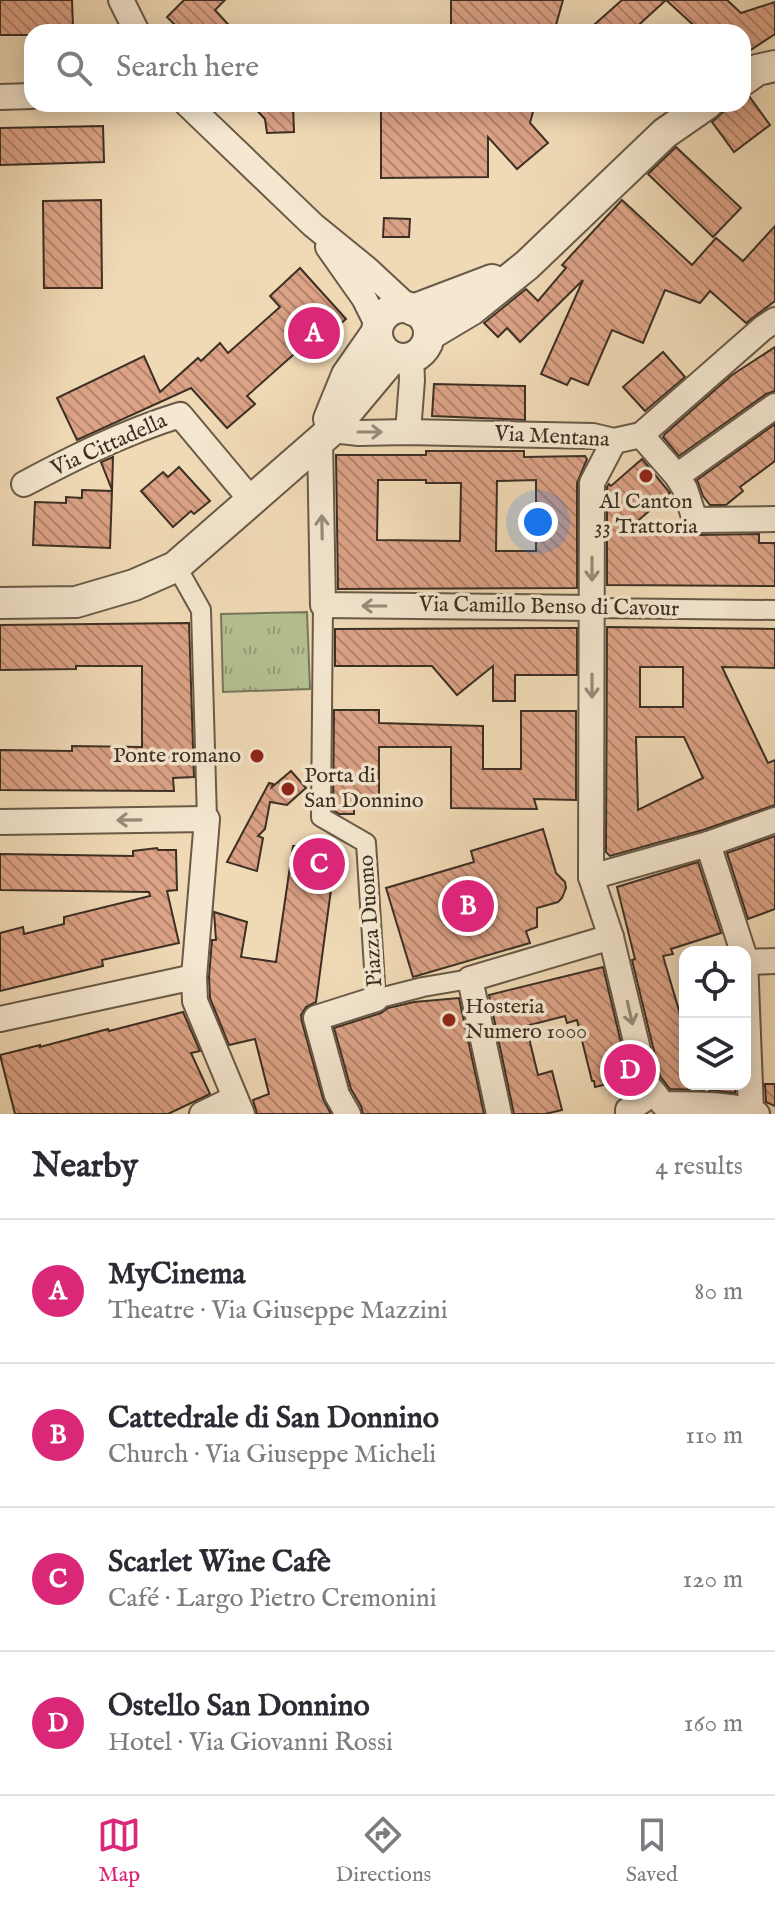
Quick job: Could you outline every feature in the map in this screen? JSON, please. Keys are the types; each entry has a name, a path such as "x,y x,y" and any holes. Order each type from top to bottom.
{"street":[{"path":"121,0 133,24"},
{"path":"751,74 775,66"},
{"path":"0,97 24,96"},
{"path":"195,112 313,225 367,269 411,334 412,380 408,432"},
{"path":"313,225 364,298 384,351 411,334 471,310 527,265 665,133 695,112"},
{"name":"Via Mentana","path":"326,434 408,432 593,436 614,441 641,435 775,320"},
{"path":"323,605 326,434 347,375 378,329"},
{"path":"0,603 76,602 134,585 175,567 326,434 411,334"},
{"path":"677,476 775,406"},
{"name":"Via Cittadella","path":"24,484 141,427 180,415 252,501"},
{"path":"641,435 677,476 685,489 695,520 775,519"},
{"path":"614,441 592,483 591,877 611,937 646,1083 663,1104 754,1112 748,1018"},
{"path":"175,567 201,610 207,819 194,977 195,1001 238,1106 202,1114"},
{"name":"Via Camillo Benso di Cavour","path":"323,605 775,610"},
{"name":"Piazza Duomo","path":"323,605 321,817 366,843 376,999"},
{"path":"0,822 207,819"},
{"path":"591,877 708,844 775,820"},
{"path":"708,844 741,946"},
{"path":"499,1114 470,979 611,937"},
{"path":"751,960 775,961"},
{"path":"0,1019 194,977"},
{"name":"Piazza Duomo","path":"348,1114 337,1095 316,1018 423,987 470,979"},
{"path":"628,1112 654,1093"}],"green space":[{"path":"307,612 310,689 223,692 221,614"}],"building":[{"path":"0,0 72,0 73,24 24,24 24,35 0,35"},
{"path":"184,0 225,0 215,10 228,24 174,24 167,17"},
{"path":"451,0 563,0 556,24 451,24"},
{"path":"622,0 666,0 640,24 595,24"},
{"path":"666,0 727,0 741,13 775,2 775,34 751,50 751,24 692,24"},
{"path":"751,99 770,125 734,152 712,122 723,112 751,112"},
{"path":"258,112 293,112 294,132 267,133 265,119"},
{"path":"381,112 533,112 530,123 548,143 517,169 488,137 488,177 381,178"},
{"path":"103,126 104,162 0,165 0,128"},
{"path":"676,147 741,208 713,237 648,174"},
{"path":"101,200 102,288 44,288 43,201"},
{"path":"622,200 692,265 716,238 743,261 775,226 775,301 746,323 710,291 700,303 665,290 643,343 612,330 588,385 571,378 567,385 541,374 583,280 520,342 507,328 498,337 484,323 526,289 538,301 566,268 562,265"},
{"path":"384,218 410,219 409,237 383,237"},
{"path":"300,268 346,319 316,345 311,339 247,396 255,404 227,428 191,388 77,440 57,398 144,356 160,392 220,343 228,353 280,307 270,296"},
{"path":"775,347 775,391 766,394 679,456 663,437 665,434 732,375"},
{"path":"663,352 685,377 645,411 623,387"},
{"path":"434,384 525,386 525,420 432,416"},
{"path":"775,424 775,461 740,487 743,491 726,505 710,505 697,480"},
{"path":"426,451 524,451 524,457 585,456 587,459 577,483 577,588 338,589 336,455 426,455","holes":["378,480 461,483 460,541 377,540","536,480 536,551 496,551 497,481"]},
{"path":"113,457 112,490 101,462"},
{"path":"642,459 670,493 633,525 681,525 687,533 695,535 759,534 759,543 775,543 775,586 607,585 607,487"},
{"path":"179,467 210,501 194,514 191,511 173,527 141,491 163,472 168,477"},
{"path":"82,490 112,491 110,548 33,545 35,502 66,503 66,497 82,498"},
{"path":"189,623 194,777 173,778 174,791 0,790 0,750 72,751 72,746 142,747 142,666 0,670 0,625"},
{"path":"607,627 775,629 775,668 722,667 768,763 775,760 775,805 703,830 610,856 606,852","holes":["640,667 683,667 683,707 640,707","636,737 684,737 703,778 638,810"]},
{"path":"577,628 577,675 515,675 515,701 493,701 493,666 457,695 432,666 335,666 335,629"},
{"path":"334,710 379,710 379,723 483,726 483,769 521,769 521,711 576,711 576,800 534,799 537,809 451,808 451,747 379,747 379,807 354,807 354,814 339,814 333,810"},
{"path":"291,771 306,788 287,805 270,802 265,829 258,836 263,838 257,871 227,862 269,783 273,784 272,787"},
{"path":"543,829 556,873 565,882 566,888 558,902 537,908 537,927 526,931 530,943 413,977 386,888 474,862 471,851"},
{"path":"775,836 775,909 748,919 727,853"},
{"path":"293,846 327,847 334,867 316,1002 306,1007 301,1015 323,1099 331,1114 257,1114 253,1100 269,1094 255,1039 229,1045 210,998 212,940 216,940 214,912 247,922 241,957 276,962"},
{"path":"157,848 176,850 177,890 167,891 179,943 102,960 103,966 0,991 0,933 23,927 24,934 64,924 64,917 150,896 149,892 0,890 0,854 133,856 133,851"},
{"path":"698,862 721,933 671,949 673,954 663,956 679,1011 679,1089 670,1089 660,1076 617,887"},
{"path":"603,967 631,1085 613,1089 611,1083 595,1087 577,1020 567,1023 565,1016 526,1026 538,1075 552,1071 562,1110 545,1114 514,1114 489,995"},
{"path":"459,998 484,1114 363,1114 351,1089 334,1028 388,1008"},
{"path":"183,1012 200,1051 191,1053 210,1094 168,1114 15,1114 0,1055"},
{"path":"765,1084 775,1084 775,1106 766,1102"}],"place":[{"name":"MyCinema","path":"314,333"},
{"name":"Al Canton 33 Trattoria","path":"646,476"},
{"name":"Ponte romano","path":"257,756"},
{"name":"Porta di San Donnino","path":"288,789"},
{"name":"Scarlet Wine Cafè","path":"319,864"},
{"name":"Cattedrale di San Donnino","path":"468,906"},
{"name":"Hosteria Numero 1000","path":"449,1020"},
{"name":"Ostello San Donnino","path":"630,1070"}]}
